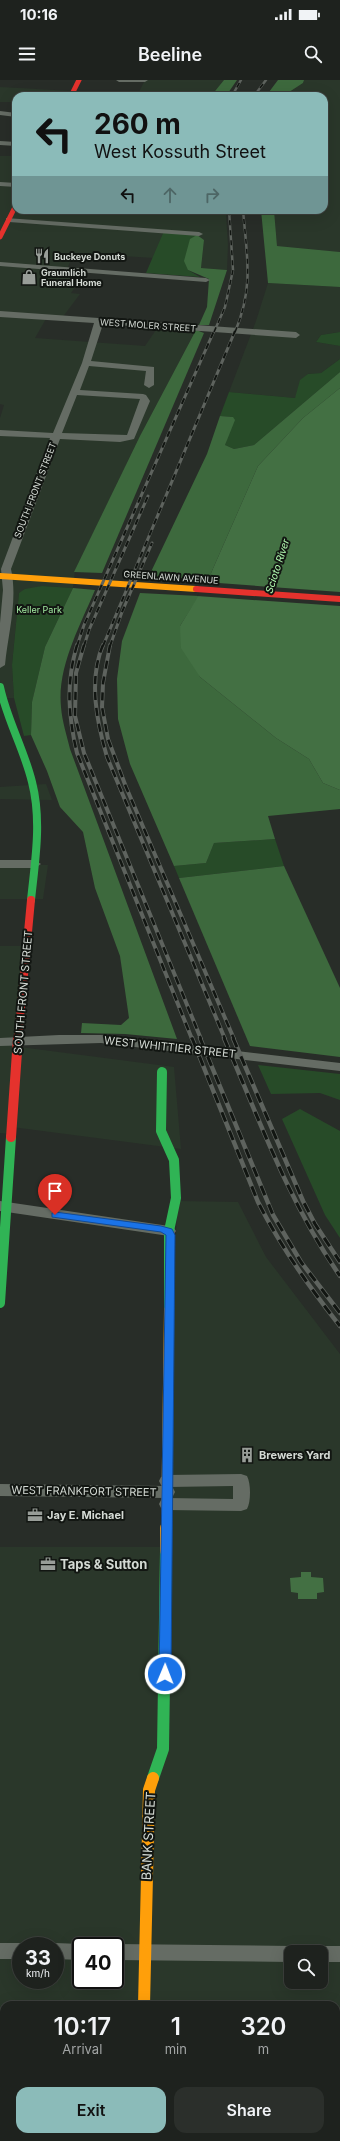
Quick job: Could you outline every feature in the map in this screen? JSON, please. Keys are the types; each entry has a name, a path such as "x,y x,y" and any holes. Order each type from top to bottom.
{"street":[{"path":"73,92 79,80"},
{"path":"118,80 145,80"},
{"path":"0,114 12,115"},
{"path":"0,143 12,144"},
{"path":"0,184 12,186"},
{"path":"1,232 12,214"},
{"path":"9,220 199,234"},
{"path":"0,264 206,280"},
{"name":"WEST MOLER STREET","path":"0,314 296,336"},
{"name":"SOUTH FRONT STREET","path":"0,665 4,576 6,569 56,436 86,363 91,342 99,322"},
{"path":"86,363 151,369 149,385"},
{"path":"0,433 120,438 131,436 144,399 141,397 74,392"},
{"name":"GREENLAWN AVENUE","path":"4,576 71,579 340,599"},
{"name":"SOUTH FRONT STREET","path":"0,687 1,697 9,727 28,768 34,787 38,809 3,1207 0,1303"},
{"path":"0,864 34,864"},
{"name":"WEST WHITTIER STREET","path":"0,1042 66,1039 123,1041 338,1067"},
{"name":"BANK STREET","path":"144,2001 149,1790 163,1749 164,1736 170,1238 168,1231 176,1198 174,1160 161,1131 162,1072"},
{"path":"3,1207 168,1231"},
{"name":"WEST FRANKFORT STREET","path":"0,1490 167,1492"},
{"path":"0,1951 12,1951"},
{"path":"124,1952 284,1954"},
{"path":"328,1954 340,1954"}],"shaded area":[{"path":"121,80 224,80 214,92 139,92 144,82"},
{"path":"224,80 237,80 229,92 214,92"},
{"path":"278,80 304,80 303,83 289,92 269,92"},
{"path":"304,80 340,80 340,252 277,246 274,214 328,214 328,92 289,92 303,83"},
{"path":"0,87 73,91 12,92 12,102 0,102"},
{"path":"0,156 12,156 12,214 226,214 228,245 227,270 201,268 204,240 164,231 154,258 74,253 67,269 87,270 71,293 80,294 62,318 47,317 35,338 145,346 158,327 196,330 140,436 75,571 73,588 42,586 19,593 12,665 14,698 0,698 0,418 4,405 0,404"},
{"path":"261,214 274,214 277,246 340,252 340,287 268,283"},
{"path":"197,235 204,240 201,268 227,270 209,325 199,325 207,307 209,279 188,270 184,261 190,239"},
{"path":"268,283 340,287 340,332 321,335 316,342 340,346 340,359 321,373 308,374 295,398 229,392 256,321"},
{"path":"196,330 204,333 102,573 74,572 140,436"},
{"path":"340,372 340,388 303,418 258,466 208,580 149,576 207,454 220,416 233,417 235,420 225,445 234,449 254,445"},
{"path":"73,588 95,590 66,662 61,692 63,723 70,749 177,1039 125,1034 81,1033 82,1023 121,1025 129,1018 120,956 95,888 83,832 60,807 47,771 31,735 32,702 45,647"},
{"path":"140,593 199,596 180,626 200,677 276,738 309,759 323,783 340,790 340,809 268,816 275,839 214,843 206,863 174,866 130,764 118,719 117,679 122,641"},
{"path":"46,784 52,800 0,799 0,787"},
{"path":"0,864 48,865 43,899 0,899"},
{"path":"284,866 340,988 340,1057 250,1046 179,878"},
{"path":"0,946 29,946 20,1047 174,1067 181,1149 12,1127 12,1134 0,1133"},
{"path":"177,1201 238,1202 266,1257 340,1354 340,2001 0,2001 0,1547 167,1547"}],"green space":[{"path":"164,231 197,235 188,270 200,277 146,273"},
{"path":"340,332 340,346 316,342 321,335"},
{"path":"340,359 340,372 254,445 234,449 225,445 233,417 220,416 229,392 295,398 300,380 308,374 321,373"},
{"name":"Keller Park","path":"42,586 73,588 45,647 32,702 31,735 24,736 14,698 12,665 19,593 25,589"},
{"path":"275,839 284,866 179,878 174,866 206,863 214,843"},
{"path":"258,1065 340,1074 340,1100 320,1093 271,1094"},
{"path":"300,1109 340,1131 340,1238 325,1215 282,1119"}],"water":[{"name":"Scioto River","path":"340,388 340,790 323,783 309,759 276,738 200,677 181,648 180,626 208,580 258,466 303,418"},
{"path":"301,1572 311,1572 311,1577 323,1578 324,1592 317,1593 317,1599 298,1599 298,1593 291,1592 290,1578 301,1577"}],"pier":[{"path":"205,582 340,592 340,606 197,596"}],"railway":[{"path":"234,92 241,80"},
{"path":"257,92 266,80"},
{"path":"214,332 225,307 233,270 229,214"},
{"path":"235,332 245,301 248,272 243,214"},
{"path":"77,646 84,625 214,331"},
{"path":"103,646 235,331"},
{"path":"84,646 89,630 148,496"},
{"path":"110,646 122,612 152,543"},
{"path":"77,645 73,659 70,686 70,712 77,753 192,1039"},
{"path":"84,645 76,673 75,716 84,753 201,1039"},
{"path":"103,645 98,658 95,687 97,716 107,757 225,1039"},
{"path":"110,645 103,683 102,707 108,739 126,787 234,1039"},
{"path":"192,1038 258,1202 276,1235 296,1266 340,1326"},
{"path":"200,1038 273,1215 301,1262 340,1313"},
{"path":"224,1038 290,1190 305,1219 340,1276"},
{"path":"233,1038 303,1201 315,1224 340,1262"}],"traffic: fast":[{"path":"0,687 6,712 29,770 35,797 38,826 31,900"},
{"path":"162,1072 161,1131 174,1160 176,1198 169,1231 169,1310"},
{"path":"0,1303 11,1137"},
{"path":"153,1778 163,1749 166,1551"}],"traffic: slow":[{"path":"0,576 196,589"},
{"path":"166,1551 169,1310"},
{"path":"144,2001 149,1790 153,1778"}],"traffic: jam":[{"path":"73,92 79,80"},
{"path":"0,237 12,213"},
{"path":"196,589 340,599"},
{"path":"11,1137 31,900"}],"place":[{"name":"Buckeye Donuts","path":"42,256"},
{"name":"Graumlich Funeral Home","path":"29,277"},
{"name":"Brewers Yard","path":"247,1455"},
{"name":"Jay E. Michael","path":"35,1515"},
{"name":"Taps & Sutton","path":"48,1564"}],"route":[{"path":"55,1215 161,1229 168,1231 170,1235 165,1674"}]}
